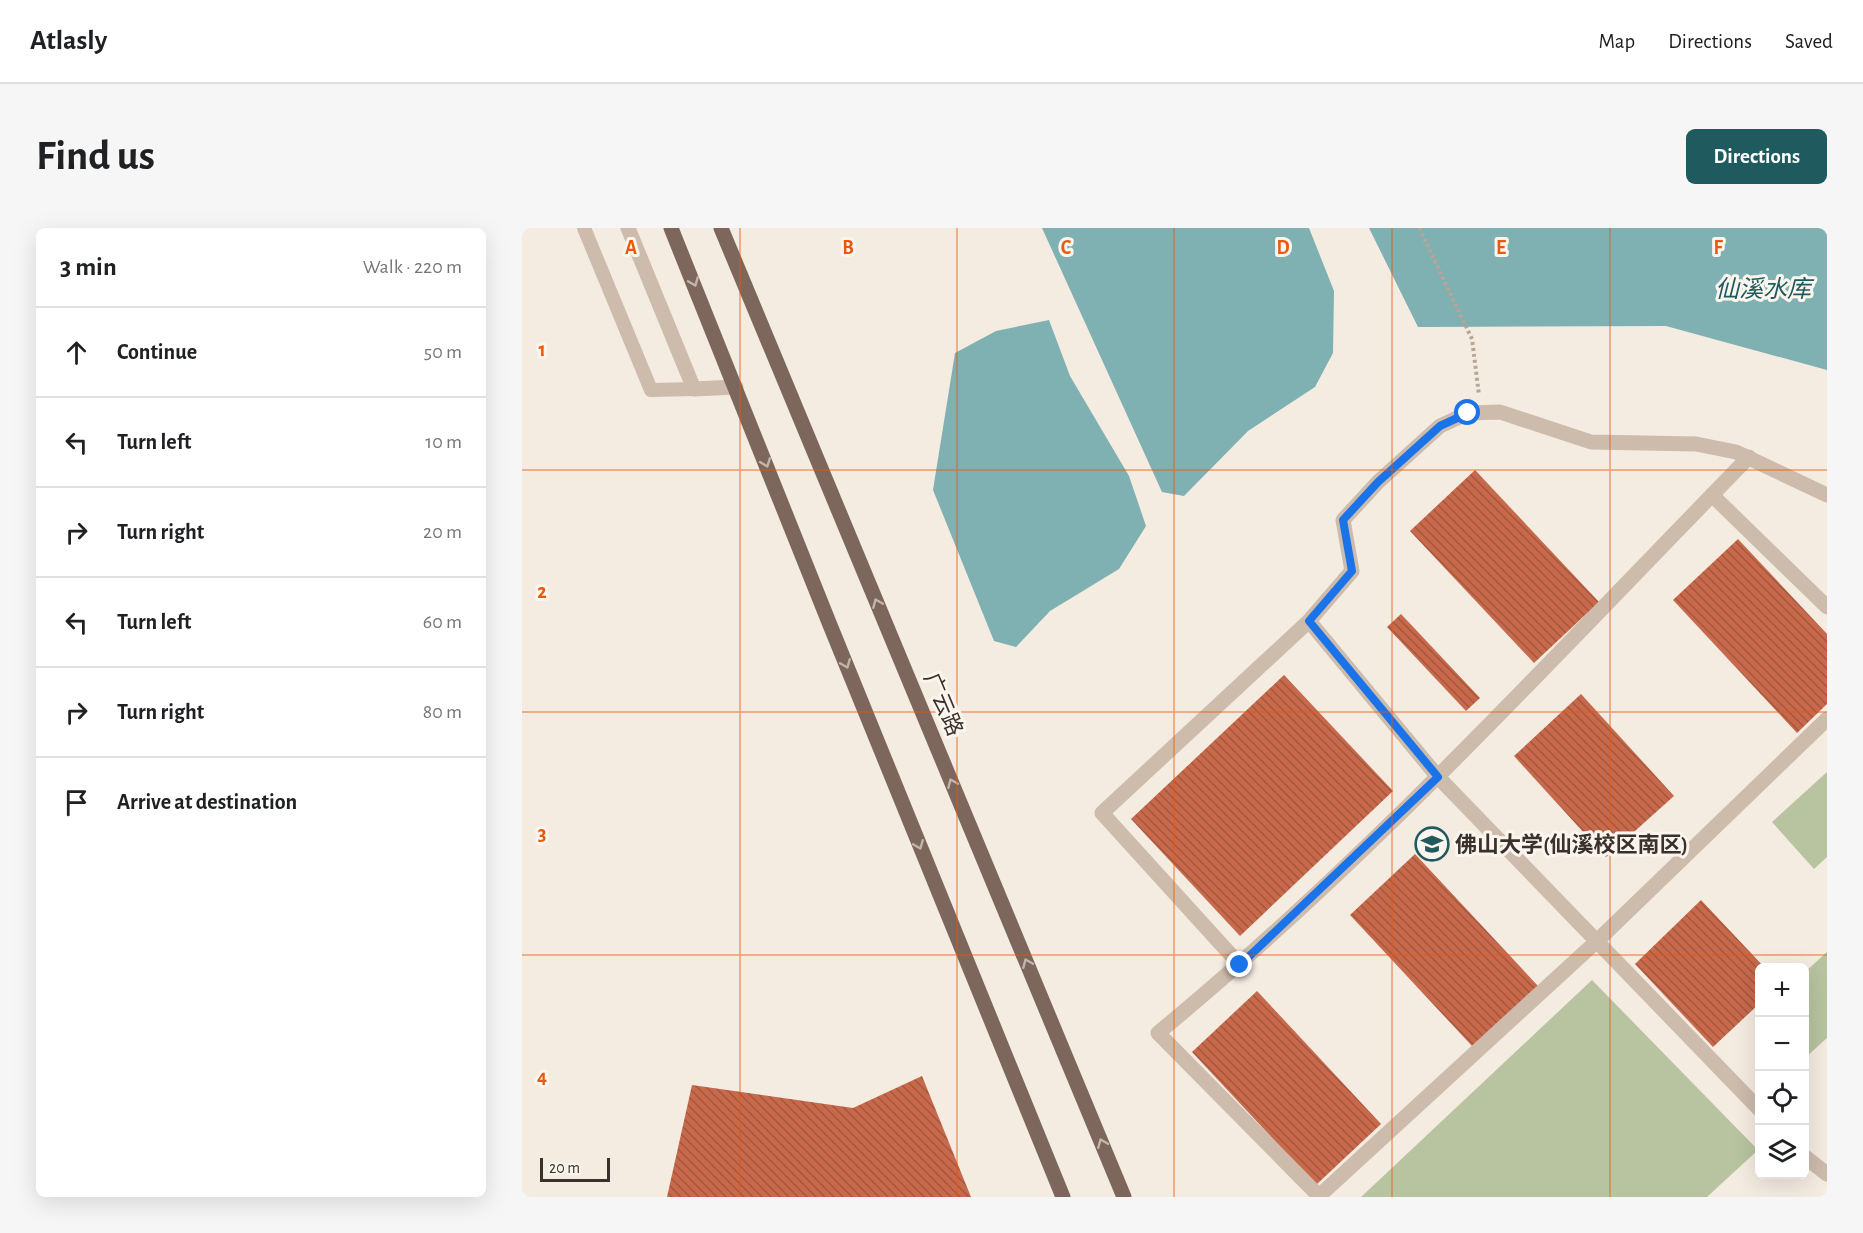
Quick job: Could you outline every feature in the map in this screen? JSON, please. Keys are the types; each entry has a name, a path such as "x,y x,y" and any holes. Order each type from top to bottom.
{"main road":[{"path":"671,228 830,626 1064,1197"},
{"name":"广云路","path":"721,228 1124,1197"}],"street":[{"path":"628,228 694,389 736,387"},
{"path":"1240,965 1102,813 1309,621 1352,571 1343,520 1378,482 1440,426 1468,413 1500,412 1592,442 1696,444 1749,457 1827,495"},
{"path":"1749,457 1438,777 1240,965 1158,1033 1319,1196 1597,941 1827,719"},
{"path":"1712,495 1827,607"},
{"path":"1309,621 1438,777 1755,1105"},
{"path":"1809,1160 1827,1174"}],"lane":[{"path":"584,228 651,390 694,389"}],"path":[{"path":"1419,228 1472,339 1481,412"}],"green space":[{"path":"1827,772 1827,857 1814,869 1772,822"},
{"path":"1827,952 1827,1038 1809,1054 1809,1017 1809,968"},
{"path":"1592,980 1755,1147 1755,1153 1707,1197 1361,1197"}],"water":[{"path":"1042,228 1309,228 1334,291 1333,353 1315,387 1248,431 1184,496 1162,492"},
{"name":"仙溪水库","path":"1369,228 1827,228 1827,370 1666,326 1418,327"},
{"path":"1049,320 1070,376 1129,476 1146,526 1119,569 1050,611 1016,647 994,641 933,490 955,353 996,331"}],"building":[{"path":"1475,470 1599,602 1534,663 1410,531"},
{"path":"1738,539 1827,634 1827,704 1797,733 1673,600"},
{"path":"1401,614 1480,698 1466,711 1387,627"},
{"path":"1284,675 1393,791 1240,936 1131,819"},
{"path":"1581,694 1674,796 1606,857 1514,756"},
{"path":"1415,854 1538,986 1473,1047 1350,915"},
{"path":"1701,900 1760,963 1755,963 1755,1008 1713,1047 1635,964"},
{"path":"1257,991 1381,1124 1316,1185 1192,1052"},
{"path":"922,1076 971,1197 667,1197 692,1085 853,1108"}],"place":[{"name":"佛山大学(仙溪校区南区)","path":"1432,844"}],"route":[{"path":"1240,965 1438,777 1309,621 1352,571 1343,520 1378,482 1440,426 1468,413"}]}
